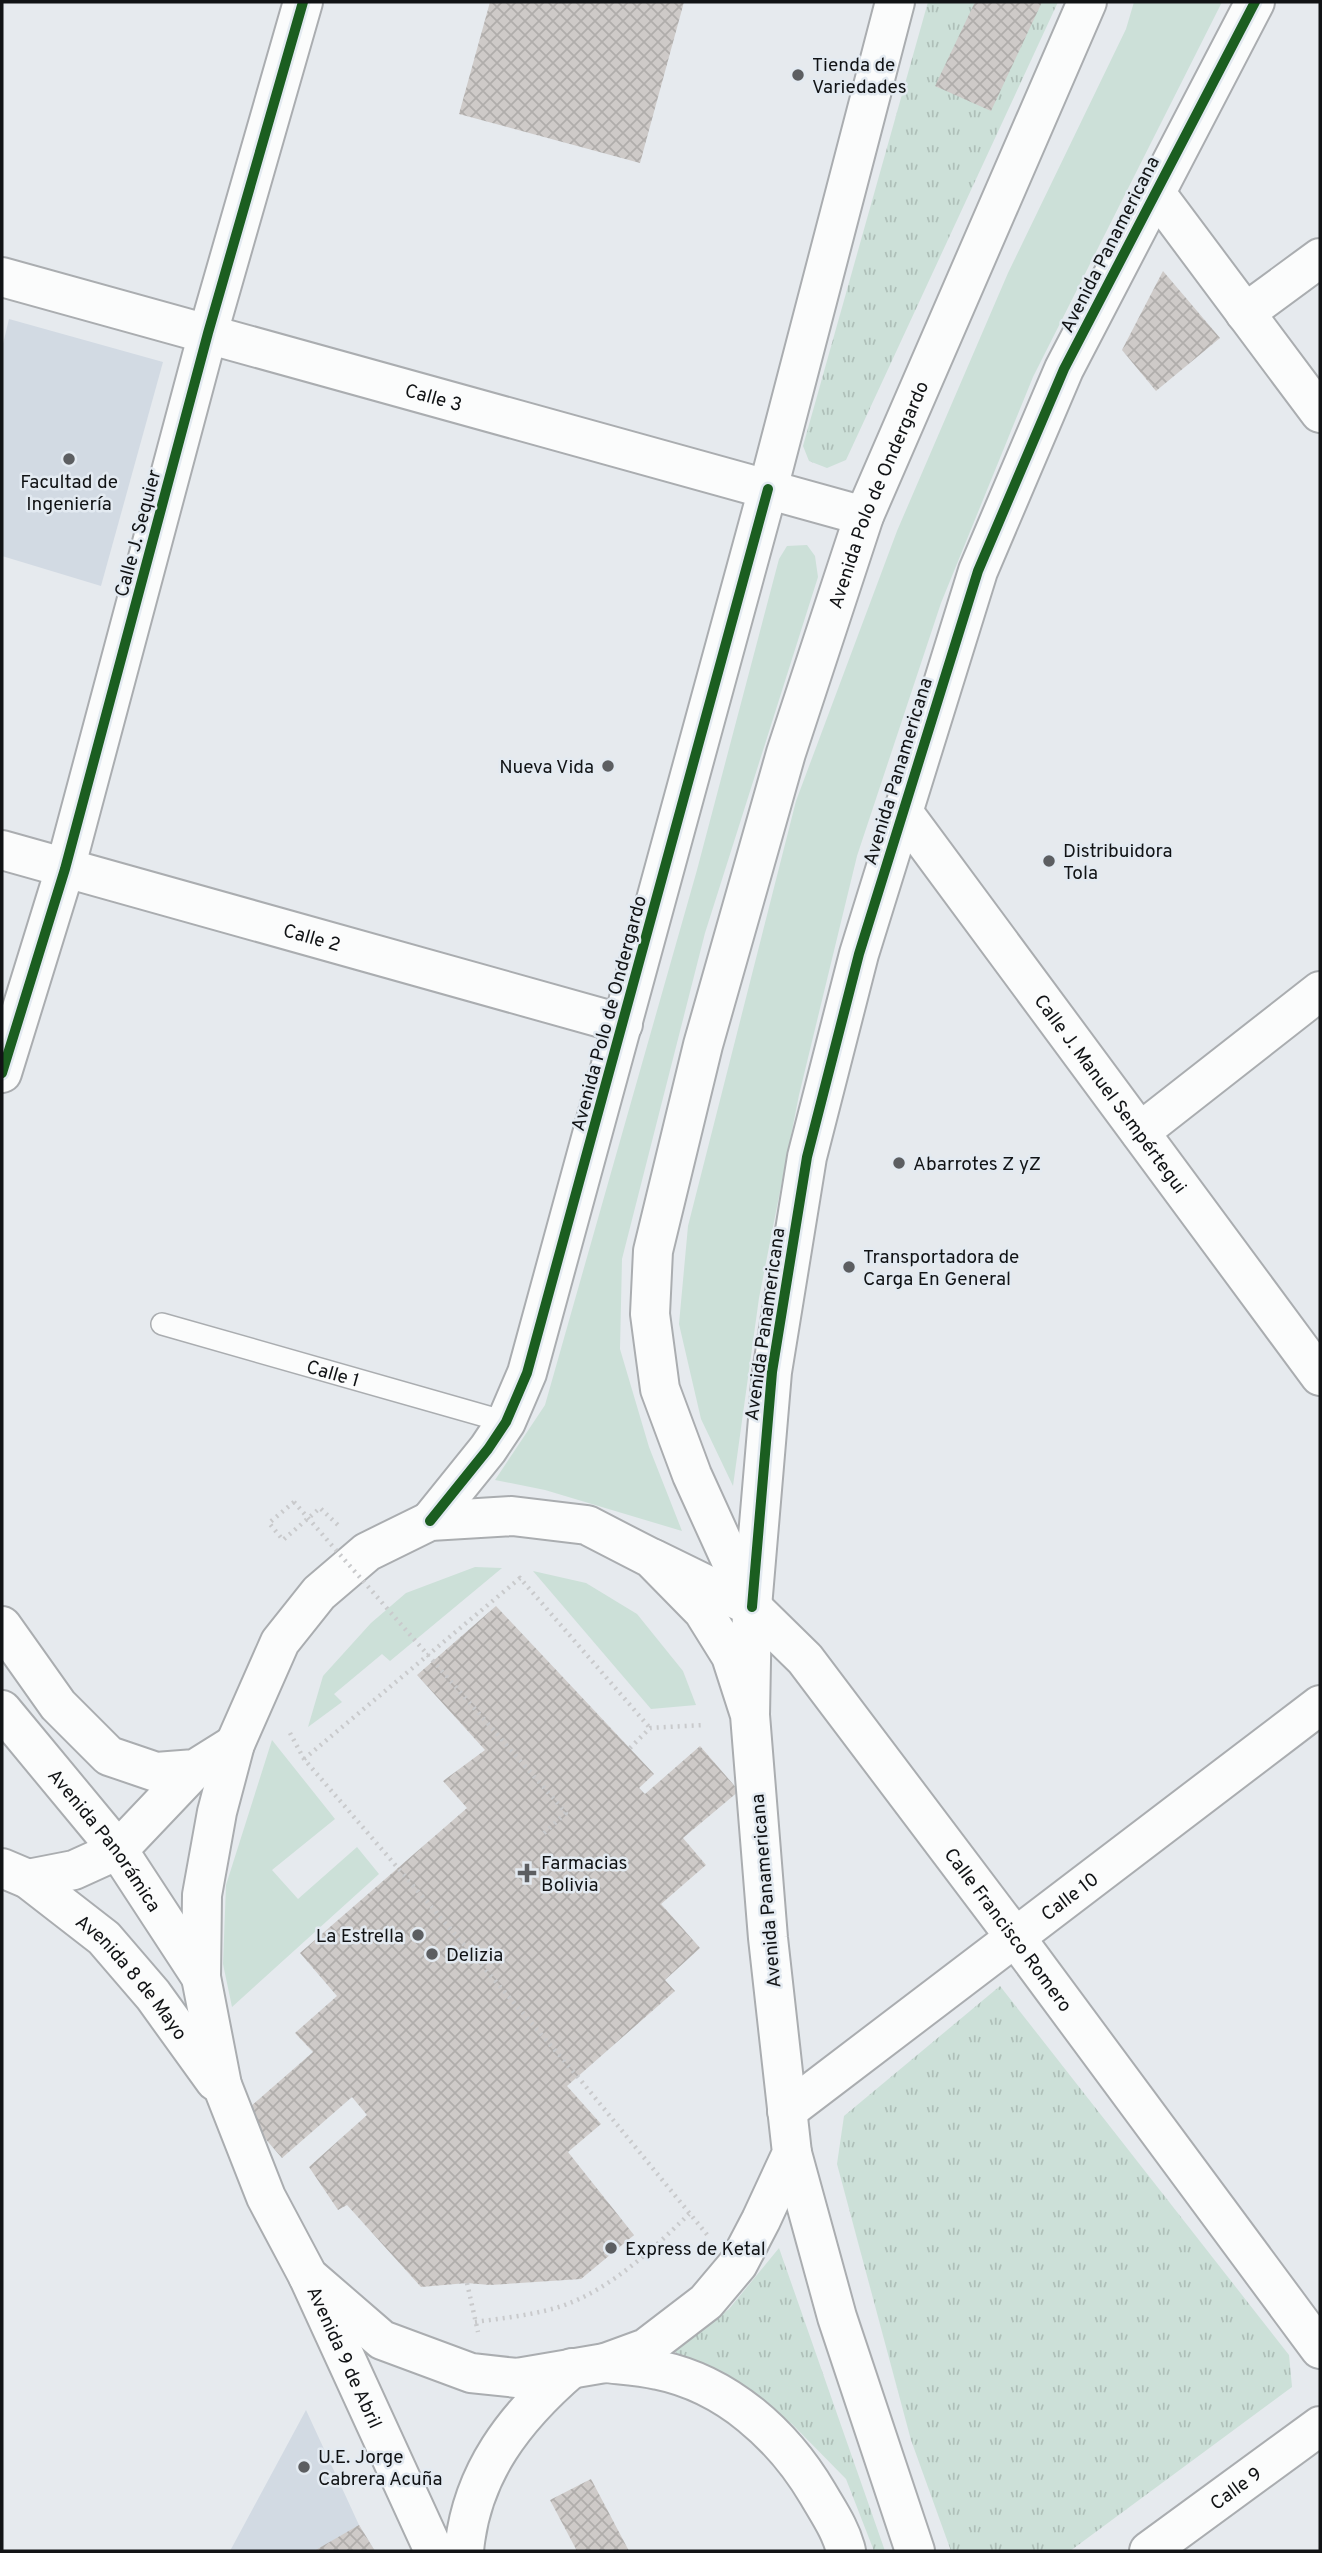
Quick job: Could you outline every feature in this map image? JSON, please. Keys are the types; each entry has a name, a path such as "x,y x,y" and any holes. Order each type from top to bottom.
{"street":[{"name":"Calle J. Sequier","path":"2,1073 65,869 208,333 303,2"},
{"name":"Avenida Polo de Ondergardo","path":"430,1521 488,1449 506,1422 527,1373 768,489 895,2"},
{"name":"Avenida Polo de Ondergardo","path":"752,1607 692,1475 660,1389 650,1314 653,1251 703,1045 786,753 864,516 1087,2"},
{"name":"Avenida Panamericana","path":"915,2551 837,2317 792,2153 768,1938 750,1715 752,1607 772,1372 807,1157 859,954 978,571 1064,369 1255,2"},
{"path":"1155,192 1320,414"},
{"path":"1245,313 1320,258"},
{"name":"Calle 3","path":"2,277 864,516"},
{"name":"Calle J. Manuel Sempértegui","path":"903,812 1320,1376"},
{"name":"Calle 2","path":"2,850 623,1024"},
{"path":"1140,1132 1320,991"},
{"name":"Calle Francisco Romero","path":"430,1521 512,1516 587,1525 752,1607 805,1659 1320,2349"},
{"path":"222,2085 201,1978 202,1895 217,1812 235,1744 280,1642 319,1593 367,1552 430,1521"},
{"path":"651,1558 702,1611 731,1656 750,1715"},
{"path":"2,1626 58,1705 109,1756 156,1772 195,1769 235,1744"},
{"name":"Calle 10","path":"787,2111 1320,1705"},
{"name":"Avenida Panorámica","path":"2,1710 118,1850 201,1978"},
{"name":"Avenida 8 de Mayo","path":"15,1873 75,1870 118,1850 195,1769"},
{"name":"Avenida 8 de Mayo","path":"15,1873 104,1938 153,1995 215,2081 222,2085"},
{"name":"Avenida 9 de Abril","path":"222,2085 266,2197 308,2276 434,2551"},
{"path":"308,2276 382,2340 471,2373 517,2378 589,2365 646,2348 706,2302 738,2264 792,2153"},
{"path":"464,2551 475,2499 491,2462 513,2426 540,2395 589,2365 659,2370 688,2379 732,2401 766,2426 804,2472 843,2537 846,2551"},
{"name":"Calle 9","path":"1149,2551 1320,2426"}],"lane":[{"name":"Calle 1","path":"162,1324 506,1422"}],"path":[{"path":"320,1508 283,1540 269,1523 294,1502 566,1813 542,1835"},
{"path":"304,1759 520,1578 650,1728"},
{"path":"630,1748 650,1728 703,1725"},
{"path":"290,1733 304,1759 578,2077 709,2238"},
{"path":"475,2322 530,2314 564,2305 620,2274 649,2254 690,2214"},
{"path":"467,2283 478,2336"}],"shaded area":[{"name":"Facultad de Ingeniería","path":"9,319 163,362 101,586 2,556 2,348"},
{"name":"U.E. Jorge Cabrera Acuña","path":"306,2410 359,2525 375,2551 230,2551"}],"green space":[{"path":"928,2 1058,2 846,460 827,468 809,461 803,446"},
{"path":"1134,2 1222,2 1033,377 941,603 857,856 799,1095 759,1298 733,1486 701,1419 679,1324 688,1226 796,801 897,531 1008,273 1126,29"},
{"path":"807,545 815,556 818,577 705,933 622,1259 620,1349 649,1447 682,1531 545,1490 495,1480 545,1405 697,870 779,559 787,546"},
{"path":"475,1567 502,1568 390,1661 382,1654 334,1694 342,1702 308,1727 323,1676 371,1623 406,1593"},
{"path":"533,1571 586,1583 637,1614 683,1671 696,1705 651,1709"},
{"path":"272,1740 335,1819 272,1870 298,1899 357,1847 379,1874 232,2007 223,1964 226,1885"},
{"path":"1000,1986 1289,2355 1292,2387 1070,2551 951,2551 911,2440 837,2164 844,2116"},
{"path":"779,2248 885,2551 874,2551 846,2479 792,2424 742,2386 673,2351 729,2309"}],"building":[{"path":"490,2 684,2 640,163 459,114"},
{"path":"975,2 1042,2 991,111 935,86"},
{"path":"1163,271 1220,338 1156,391 1122,350"},
{"path":"496,1606 654,1774 639,1788 645,1794 700,1746 739,1791 683,1838 706,1865 661,1904 700,1948 665,1980 675,1991 567,2086 601,2124 568,2152 634,2235 581,2279 421,2287 347,2205 338,2210 309,2167 367,2115 352,2097 282,2158 243,2113 313,2052 295,2033 337,1996 300,1953 467,1808 443,1781 485,1750 417,1675"},
{"path":"591,2479 629,2551 577,2551 550,2500"},
{"path":"359,2525 375,2551 314,2551"}],"cycle path":[{"path":"2,1073 65,869 208,333 303,2"},
{"path":"752,1607 772,1372 807,1157 859,954 978,571 1064,369 1255,2"},
{"path":"430,1521 488,1449 506,1422 527,1373 768,489"}],"place":[{"name":"Tienda de Variedades","path":"798,75"},
{"name":"Facultad de Ingeniería","path":"69,459"},
{"name":"Nueva Vida","path":"608,766"},
{"name":"Distribuidora Tola","path":"1049,861"},
{"name":"Abarrotes Z yZ","path":"899,1163"},
{"name":"Transportadora de Carga En General","path":"849,1267"},
{"name":"Farmacias Bolivia","path":"527,1873"},
{"name":"La Estrella","path":"418,1935"},
{"name":"Delizia","path":"432,1954"},
{"name":"Express de Ketal","path":"611,2248"},
{"name":"U.E. Jorge Cabrera Acuña","path":"304,2467"}]}
